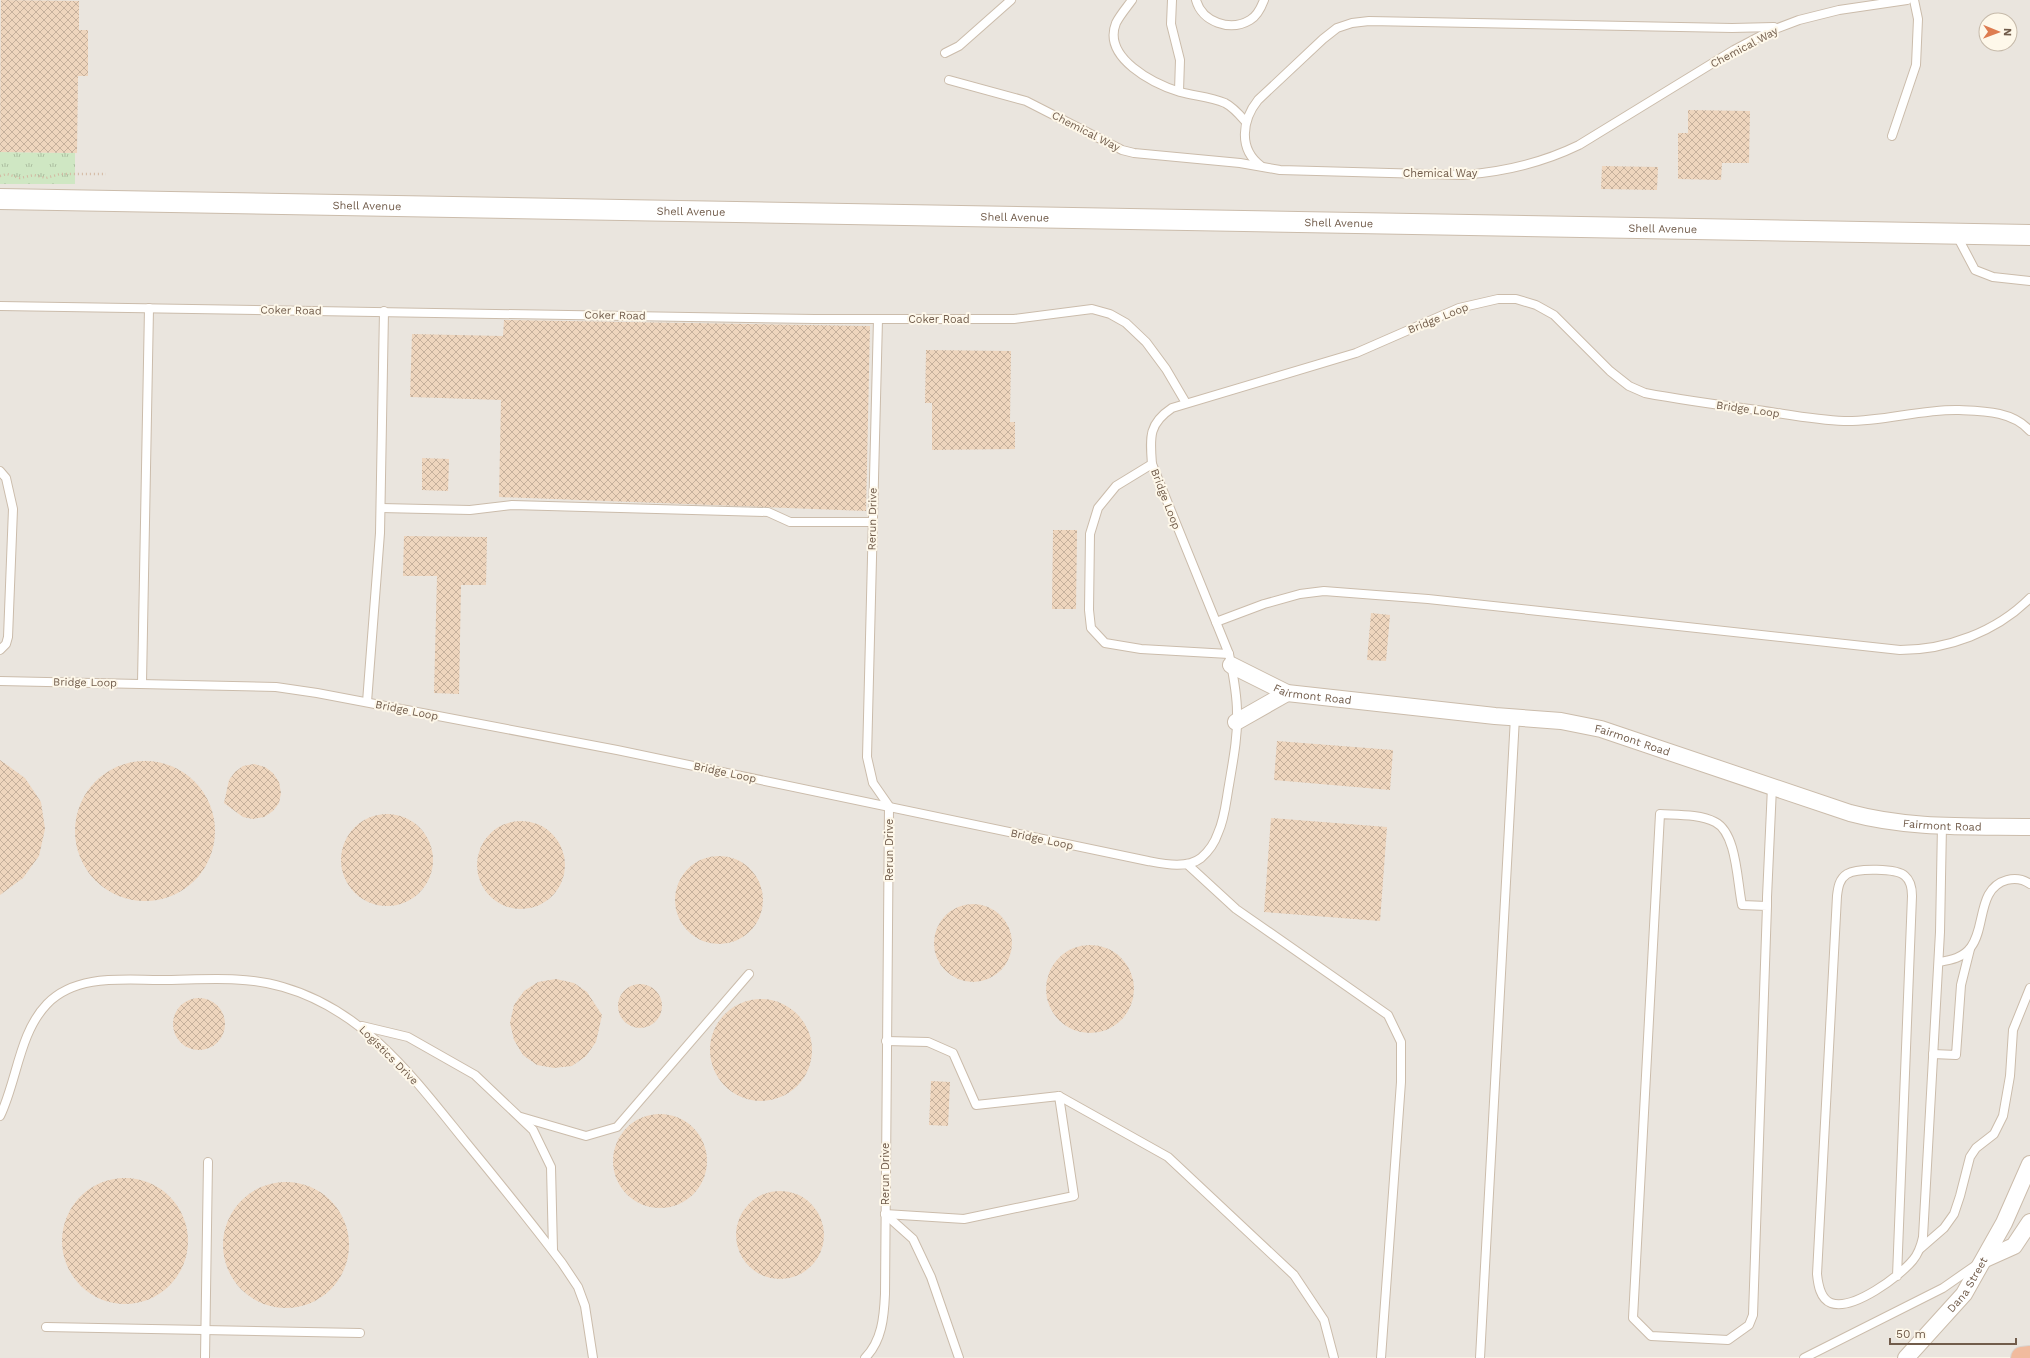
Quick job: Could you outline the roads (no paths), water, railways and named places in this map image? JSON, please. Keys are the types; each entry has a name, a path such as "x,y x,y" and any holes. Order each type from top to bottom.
{"highway":[{"path":"2022,1358 2030,1357"}],"street":[{"name":"Shell Avenue","path":"0,200 2030,235"},
{"name":"Fairmont Road","path":"1230,660 1287,693 1560,721 1602,729 1772,787 1878,821 1908,824 2030,827"},
{"path":"1236,722 1287,693"},
{"name":"Dana Street","path":"1906,1358 1964,1294 2004,1223 2030,1164"},
{"path":"1985,1259 2014,1246 2030,1222"}],"lane":[{"path":"945,53 959,46 1011,0"},
{"path":"1132,0 1116,24 1114,35 1116,47 1133,68 1148,78 1179,91 1225,104 1238,112 1245,121"},
{"path":"1172,0 1171,24 1180,60 1179,91"},
{"path":"1196,0 1205,16 1215,22 1227,25 1239,24 1251,20 1259,12 1264,0"},
{"name":"Chemical Way","path":"949,80 1026,101 1122,150 1134,153 1240,163 1280,170 1462,175 1491,173 1528,165 1556,156 1579,145 1734,50 1780,27 1799,20 1839,10 1907,0"},
{"path":"1892,136 1916,65 1918,19 1914,0"},
{"path":"1264,167 1253,160 1247,148 1245,121 1250,109 1322,39 1337,28 1352,23 1370,22 1732,28 1780,27"},
{"path":"1955,233 1975,270 1993,277 2030,281"},
{"name":"Bridge Loop","path":"0,681 276,686 617,750 1148,861 1170,865 1187,864 1201,859 1211,847 1219,832 1235,744 1235,686 1230,660 1216,622 1152,464 1150,440 1154,425 1160,416 1172,408 1356,353 1459,308 1498,299 1516,299 1536,305 1554,315 1610,371 1629,386 1645,393 1809,418 1843,421 1867,420 1956,410 1984,411 2009,416 2030,430"},
{"name":"Coker Road","path":"0,306 878,319 1014,319 1092,309 1110,314 1126,323 1146,342 1166,368 1186,403"},
{"path":"142,683 149,308"},
{"path":"366,702 380,508 384,312"},
{"name":"Rerun Drive","path":"865,1358 877,1340 882,1327 884,1312 889,806 873,783 867,756 878,319"},
{"path":"1152,464 1116,486 1098,508 1090,534 1089,610 1091,628 1105,643 1230,660"},
{"path":"0,471 6,478 13,509 8,637 6,644 0,650"},
{"path":"380,508 470,510 512,506 768,512 790,522 872,522"},
{"path":"1216,622 1264,604 1300,594 1324,591 1428,599 1900,650 1921,650 1940,647 1995,626 2014,614 2030,598"},
{"path":"1480,1358 1515,717"},
{"path":"1767,906 1742,905 1729,836 1716,822 1698,817 1660,814 1633,1318 1651,1336 1728,1340 1748,1325 1753,1315 1772,787"},
{"path":"1920,1249 1923,1237 1938,962 1942,825"},
{"path":"1187,864 1236,909 1388,1015 1401,1042 1401,1082 1381,1358"},
{"path":"1897,1276 1912,890 1911,885 1905,876 1897,871 1855,870 1846,874 1840,882 1837,896 1817,1274 1822,1296 1830,1303 1842,1304 1854,1301 1879,1288 1897,1276 1913,1260 1920,1249 1944,1228 1954,1214 1970,1157 1976,1148 1994,1134 2004,1116 2010,1084 2013,1030 2030,988"},
{"path":"1933,1054 1956,1055 1961,985 1971,948 1976,938 1985,901 1992,888 2000,882 2010,879 2019,879 2030,884"},
{"path":"1938,962 1952,960 1962,956 1971,948"},
{"path":"519,1116 586,1136 617,1127 749,974"},
{"name":"Logistics Drive","path":"0,1116 8,1100 24,1047 36,1019 48,1003 64,991 80,984 100,981 135,980 246,981 282,986 322,1001 361,1026 394,1056 427,1093 553,1250 578,1287 583,1300 593,1358"},
{"path":"361,1026 408,1037 475,1075 533,1130 551,1167 553,1250"},
{"path":"886,1041 928,1042 952,1053 976,1105 1059,1096 1168,1158 1294,1275 1324,1320 1334,1358"},
{"path":"885,1214 964,1219 1074,1196 1059,1096"},
{"path":"205,1358 208,1162"},
{"path":"885,1214 913,1240 931,1277 959,1358"},
{"path":"1804,1358 1943,1288 1985,1259"},
{"path":"46,1327 360,1333"}]}
